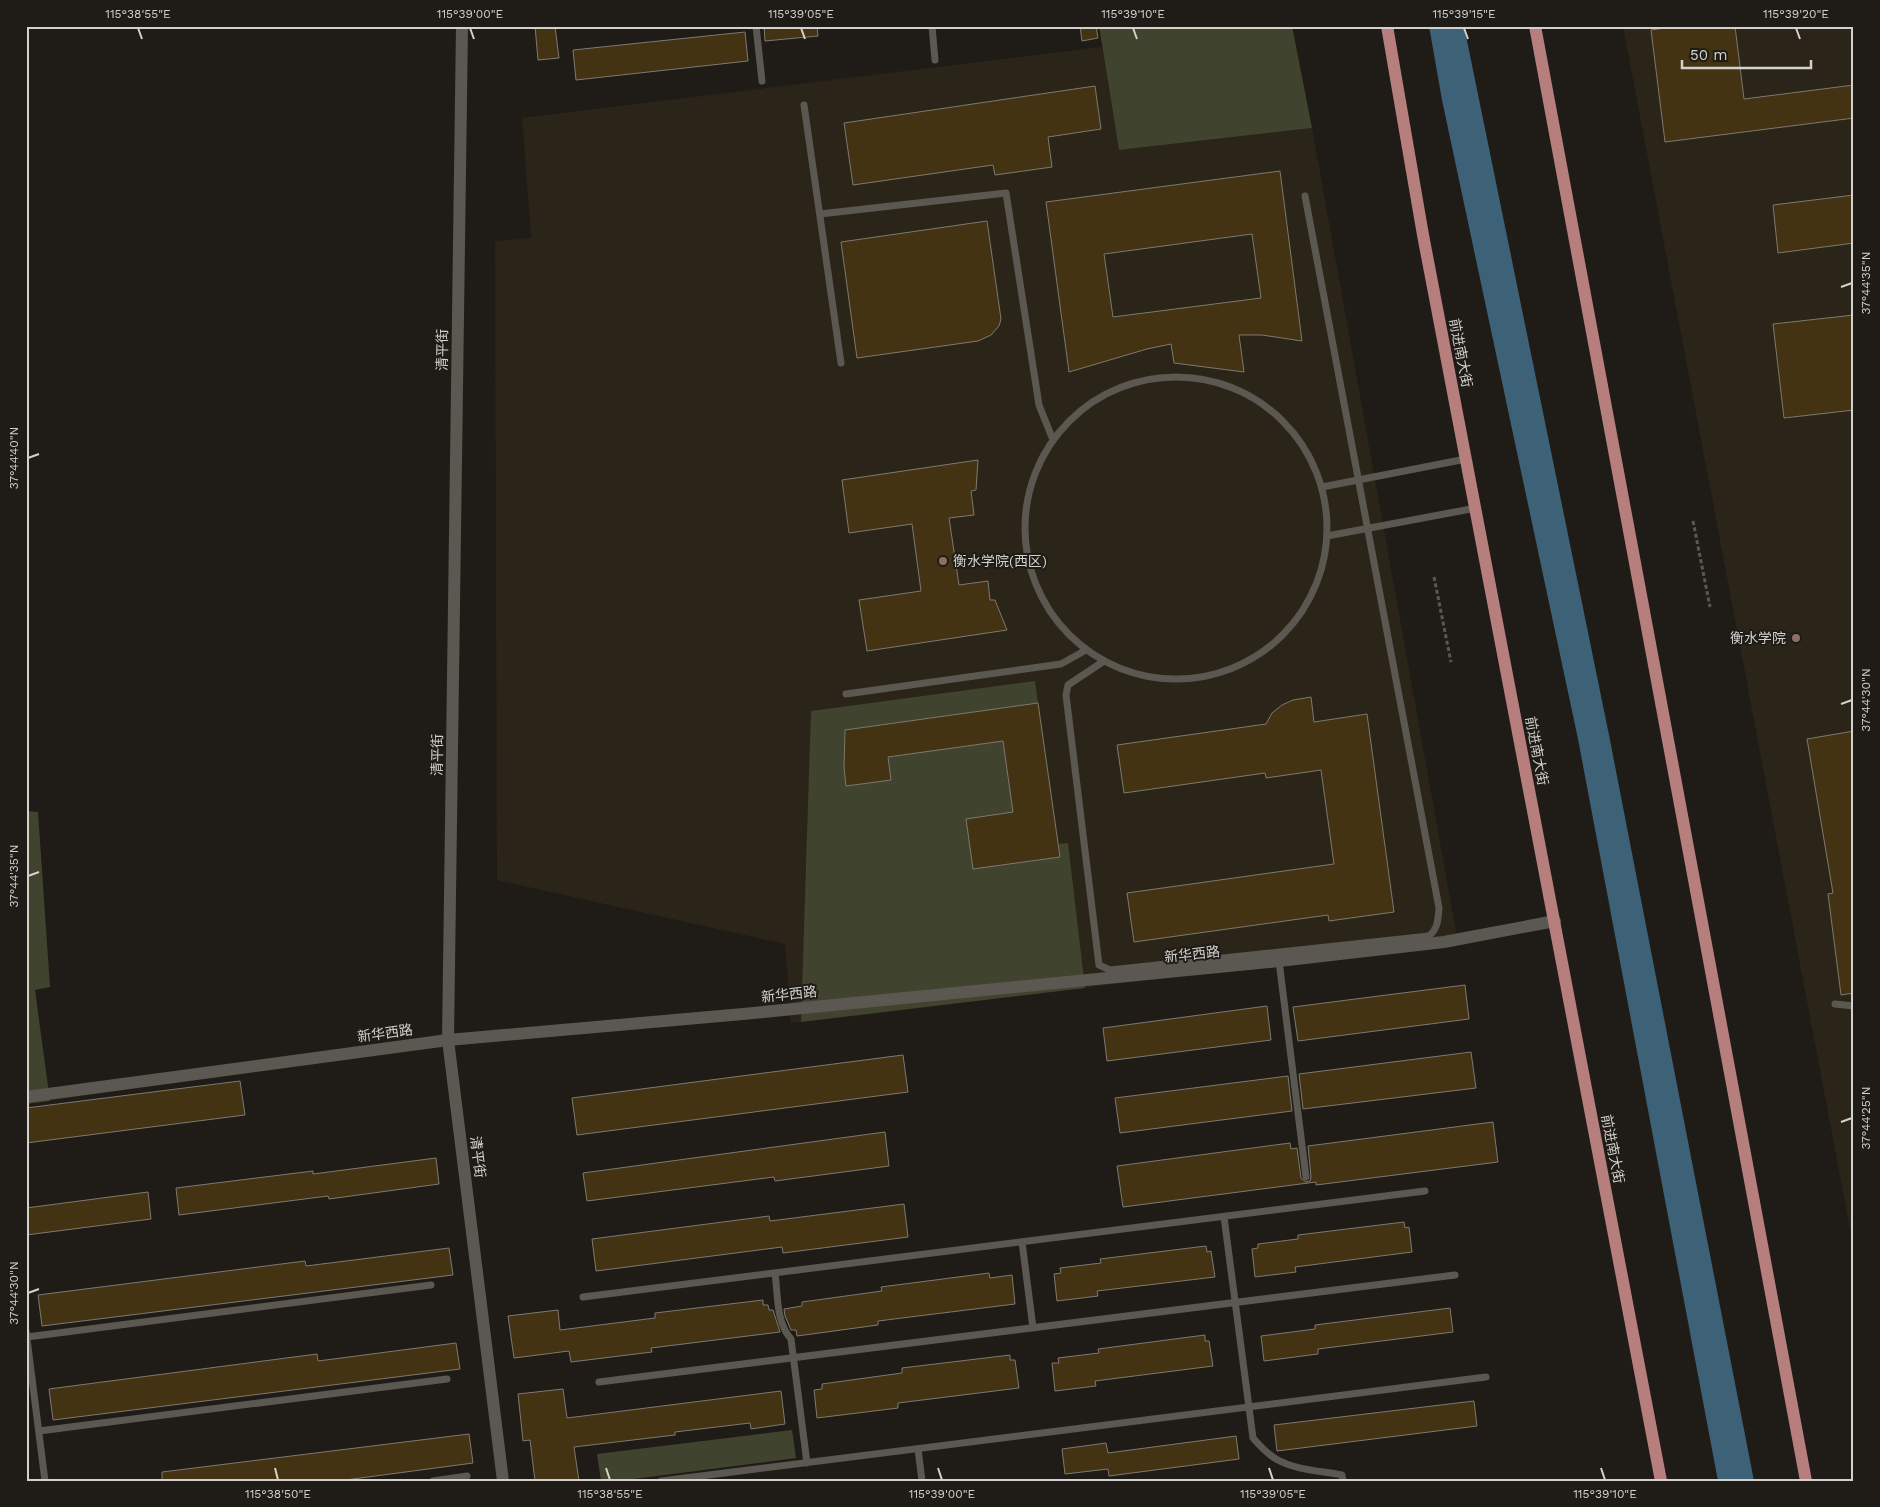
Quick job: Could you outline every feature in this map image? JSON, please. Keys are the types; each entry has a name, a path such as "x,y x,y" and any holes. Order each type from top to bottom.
{"main road":[{"name":"前进南大街","path":"1386,26 1466,459 1661,1481"},
{"path":"1535,26 1806,1481"}],"street":[{"name":"清平街","path":"462,26 448,1040 503,1481"},
{"name":"新华西路","path":"26,1097 448,1040 743,1014 1279,960 1444,942 1555,921"}],"lane":[{"path":"756,26 762,81"},
{"path":"932,26 935,60"},
{"path":"804,104 842,363"},
{"path":"820,214 1006,193 1039,406 1053,440"},
{"path":"1104,661 1068,685 1066,695 1099,965 1110,970 1429,936 1435,930 1438,922 1439,908 1305,196"},
{"path":"1191,377 1232,387 1251,396 1284,422 1298,438 1309,455 1322,487 1327,515 1325,556 1320,575 1302,611 1275,642 1259,654 1242,664 1204,676 1163,678 1122,669 1086,650 1056,621 1045,604 1029,566 1025,545 1026,504 1031,484 1038,465 1053,440 1075,415 1109,392 1149,379 1191,377"},
{"path":"1322,487 1466,459"},
{"path":"1327,536 1476,508"},
{"path":"846,694 1061,664 1086,650"},
{"path":"1279,960 1306,1177"},
{"path":"1835,1004 1854,1006"},
{"path":"583,1297 1425,1192"},
{"path":"1224,1217 1253,1438 1266,1453 1278,1461 1342,1475 1343,1481"},
{"path":"1022,1242 1033,1328"},
{"path":"775,1273 781,1322 784,1332 791,1339 807,1463"},
{"path":"599,1382 1455,1275"},
{"path":"45,1481 39,1431 30,1389 27,1334 431,1285"},
{"path":"661,1481 1486,1378"},
{"path":"39,1431 447,1379"},
{"path":"918,1449 922,1481"},
{"path":"432,1481 467,1476"}],"path":[{"path":"1694,521 1710,607"},
{"path":"1434,577 1451,662"}],"shaded area":[{"name":"衡水学院","path":"1623,26 1854,26 1854,1250"},
{"name":"衡水学院(西区)","path":"1102,47 1119,150 1312,128 1458,943 791,1023 785,944 497,880 495,241 531,238 522,118"}],"green space":[{"path":"1099,26 1292,26 1312,128 1119,150"},
{"path":"1035,681 1038,703 845,730 844,768 846,786 891,780 889,763 886,757 1003,741 1058,844 1068,843 1085,988 801,1022 811,711"},
{"path":"26,811 38,812 50,987 35,990 50,1101 26,1104"},
{"path":"792,1430 796,1458 618,1481 601,1481 597,1454"}],"water":[{"path":"1429,26 1464,26 1609,735 1754,1481 1718,1481 1578,739 1442,100"}],"building":[{"path":"535,26 555,26 559,58 538,60"},
{"path":"764,26 817,26 818,36 765,41"},
{"path":"1080,26 1096,26 1098,38 1082,41"},
{"path":"1679,26 1735,26 1744,99 1854,85 1854,118 1665,142 1651,30"},
{"path":"745,32 748,61 576,80 573,50"},
{"path":"1095,86 1101,129 1048,137 1052,167 995,175 993,165 853,185 844,123"},
{"path":"1280,171 1302,341 1262,335 1239,335 1244,372 1174,363 1171,344 1147,349 1069,372 1046,202","holes":["1252,234 1261,298 1113,317 1104,254"]},
{"path":"1854,195 1854,243 1778,253 1773,205"},
{"path":"987,221 1001,319 999,326 991,335 978,341 857,358 841,242"},
{"path":"1854,315 1854,410 1784,418 1773,324"},
{"path":"978,460 976,490 971,491 974,515 949,518 959,585 988,581 990,600 995,600 1007,630 867,651 859,600 921,591 912,524 849,533 842,480"},
{"path":"1311,697 1314,722 1367,714 1394,912 1329,921 1328,915 1134,942 1127,893 1334,864 1321,770 1266,778 1265,773 1124,793 1117,745 1266,724 1272,713 1282,705 1293,700"},
{"path":"1038,703 1060,857 973,869 966,819 1013,812 1003,741 888,757 891,780 846,786 844,768 845,730"},
{"path":"1854,731 1854,993 1841,995 1828,894 1833,893 1807,739"},
{"path":"1465,985 1469,1019 1298,1041 1293,1007"},
{"path":"1267,1006 1271,1040 1107,1061 1103,1028"},
{"path":"1471,1052 1476,1088 1303,1109 1299,1074"},
{"path":"903,1055 908,1092 577,1135 572,1098"},
{"path":"1288,1076 1292,1111 1120,1133 1115,1098"},
{"path":"240,1081 245,1115 26,1143 26,1108"},
{"path":"1493,1122 1498,1162 1316,1185 1316,1182 1123,1207 1117,1166 1290,1143 1291,1149 1297,1148 1301,1178 1306,1182 1310,1181 1311,1177 1308,1146"},
{"path":"885,1132 889,1166 775,1181 774,1177 587,1201 583,1173"},
{"path":"436,1158 439,1184 329,1199 328,1196 179,1215 176,1188 313,1171 313,1174"},
{"path":"148,1192 151,1219 26,1235 26,1208"},
{"path":"904,1204 908,1237 783,1253 782,1247 596,1271 592,1239 769,1216 770,1221"},
{"path":"1404,1222 1405,1228 1409,1227 1412,1252 1295,1267 1296,1272 1255,1277 1252,1249 1258,1248 1258,1244 1298,1239 1298,1235"},
{"path":"1206,1246 1207,1252 1211,1251 1215,1277 1097,1291 1098,1296 1057,1301 1054,1274 1061,1273 1060,1268 1101,1263 1100,1259"},
{"path":"449,1248 453,1275 42,1326 38,1295 305,1261 306,1266"},
{"path":"989,1273 990,1278 1012,1275 1015,1304 878,1321 878,1325 797,1336 796,1330 791,1330 785,1316 784,1309 802,1306 802,1302 882,1291 881,1287"},
{"path":"763,1300 763,1305 768,1305 769,1310 773,1310 780,1332 651,1348 652,1352 571,1362 569,1351 514,1358 508,1316 558,1310 560,1330 655,1318 655,1313"},
{"path":"1450,1308 1453,1332 1318,1349 1318,1354 1264,1361 1261,1336 1315,1329 1315,1325"},
{"path":"1205,1335 1205,1341 1209,1341 1213,1366 1095,1381 1096,1386 1055,1391 1052,1363 1059,1363 1058,1358 1099,1353 1098,1349"},
{"path":"456,1343 460,1369 53,1420 49,1389 317,1354 318,1361"},
{"path":"1010,1355 1010,1360 1015,1360 1019,1388 898,1403 898,1408 817,1418 814,1390 822,1389 822,1384 902,1373 902,1368"},
{"path":"563,1389 567,1418 781,1391 785,1424 751,1429 750,1423 675,1432 675,1435 574,1447 579,1481 535,1481 530,1440 523,1441 518,1394"},
{"path":"1474,1401 1477,1426 1277,1451 1274,1425"},
{"path":"469,1434 473,1463 338,1481 162,1481 162,1472"},
{"path":"1236,1436 1239,1459 1109,1476 1108,1469 1065,1474 1062,1449 1106,1443 1108,1453"}],"place":[{"name":"衡水学院(西区)","path":"943,561"},
{"name":"衡水学院","path":"1796,638"}]}
